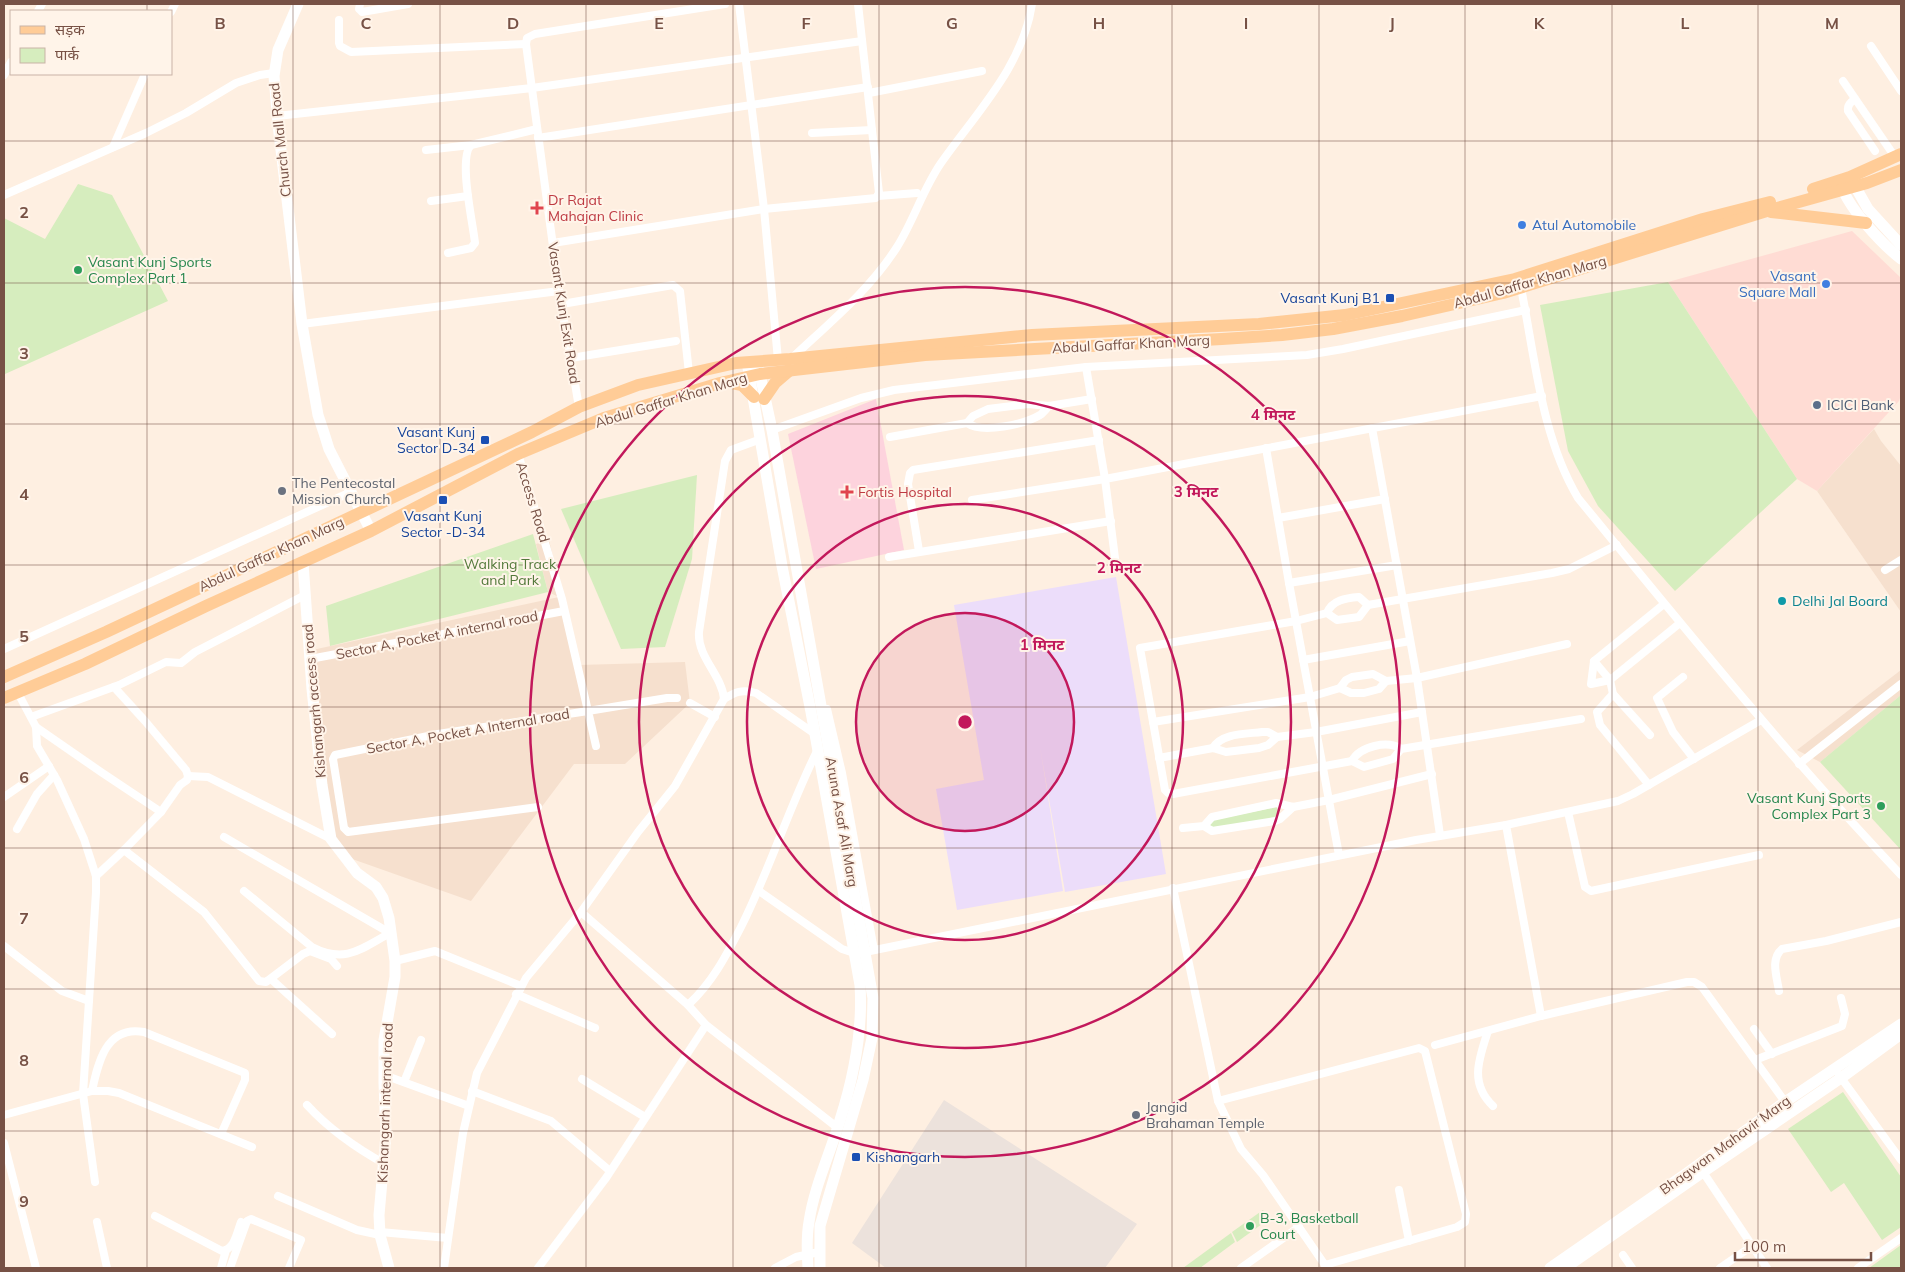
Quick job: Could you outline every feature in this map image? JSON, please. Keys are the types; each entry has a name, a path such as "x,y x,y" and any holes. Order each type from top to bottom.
{"main road":[{"name":"Abdul Gaffar Khan Marg","path":"4,677 106,632 532,432 579,408 638,385 747,362 786,363 1282,335 1333,329 1402,316 1521,288 1764,212 1846,184 1898,155"},
{"name":"Abdul Gaffar Khan Marg","path":"4,698 85,664 206,606 371,531 518,454 604,418 720,383 755,375 786,363 1032,335 1259,324 1345,314 1515,279 1687,224 1901,170"},
{"path":"1764,212 1866,223"},
{"path":"720,383 732,382 742,385 759,398 775,384 786,363"}],"street":[{"path":"274,72 278,50 298,4"},
{"path":"360,4 358,9 362,12 408,4"},
{"path":"339,20 340,46 351,52 526,44 527,38 535,34 725,4"},
{"path":"739,4 764,209 774,323 786,363 859,295 881,270 897,247 934,173 1014,59 1026,33 1032,4"},
{"path":"858,4 878,196"},
{"path":"277,116 532,88 862,41"},
{"name":"Vasant Kunj Exit Road","path":"526,44 559,291 579,408"},
{"path":"1871,46 1901,91"},
{"path":"4,75 10,64"},
{"path":"538,138 868,90 982,71"},
{"name":"Church Mall Road","path":"4,195 113,147 186,112 236,83 274,72 277,116 302,324 318,415 324,433 360,512 371,531"},
{"path":"113,147 145,75"},
{"path":"1843,81 1898,155"},
{"path":"1855,98 1850,103 1848,111 1875,151"},
{"path":"426,150 471,145 537,129"},
{"path":"812,133 872,130"},
{"path":"448,253 474,246 465,160 468,148 471,145"},
{"path":"1846,184 1866,223 1901,259"},
{"path":"1846,184 1878,222 1901,245"},
{"path":"553,243 764,209 874,200 878,196 917,193"},
{"path":"431,201 468,196"},
{"path":"562,304 673,286 677,287 680,291 689,373"},
{"path":"1521,288 1542,396 1562,468 1578,498 1761,720 1840,811 1901,875"},
{"path":"302,324 559,291"},
{"path":"772,430 861,398 894,390 1086,367 1307,355 1526,310"},
{"path":"571,358 676,340"},
{"name":"Aruna Asaf Ali Marg","path":"747,362 755,375 759,398 761,439 782,566 815,734 864,952 860,985 862,1018 857,1052 838,1128 811,1211 807,1234 808,1268"},
{"path":"1086,367 1105,479 1116,566"},
{"path":"972,500 1105,479 1542,396"},
{"name":"Aruna Asaf Ali Marg","path":"759,398 772,430 873,998 872,1038 863,1080 820,1226 820,1268"},
{"path":"967,423 973,416 988,410 1028,404 1049,406 1092,400"},
{"path":"890,437 967,423 977,428 986,429 1003,427 1040,415 1049,406"},
{"path":"1372,428 1398,564 1428,744 1440,836"},
{"path":"724,699 721,688 700,646 699,632 725,461 732,450 761,439"},
{"path":"919,551 908,484 910,473 913,470 1099,440"},
{"path":"1266,448 1288,583 1339,855"},
{"name":"Access Road","path":"518,454 548,550"},
{"path":"4,649 351,492"},
{"path":"1278,518 1385,499"},
{"path":"889,557 1110,521"},
{"path":"1401,749 1393,759 1372,765 1360,766 1352,761 1170,794 1165,790 1140,648 1296,621 1327,613 1333,604 1352,597 1359,597 1368,605 1552,573 1569,569 1617,546"},
{"name":"Sector A, Pocket A Internal road","path":"538,807 451,820 346,832 333,756 438,734 588,711 548,550"},
{"path":"1885,570 1901,560"},
{"path":"800,562 815,655 842,773 864,952"},
{"name":"Kishangarh access road","path":"303,563 322,785 331,839"},
{"path":"1288,583 1398,564"},
{"path":"31,717 114,687 166,662 185,661 195,652 305,594"},
{"path":"1664,604 1594,661 1591,684 1610,680 1680,622"},
{"path":"1327,613 1337,620 1352,618 1363,614 1368,605"},
{"name":"Sector A, Pocket A internal road","path":"310,659 564,611"},
{"path":"1303,660 1410,640"},
{"path":"1340,688 1351,693 1364,693 1379,689 1386,682 1417,678 1567,644"},
{"path":"1594,661 1610,680 1613,694 1650,735"},
{"path":"1153,722 1310,697 1340,688 1346,680 1352,677 1374,674 1386,682"},
{"path":"1683,677 1657,698 1673,732 1694,759"},
{"path":"1799,764 1901,684"},
{"path":"96,876 161,812 180,785 187,780 188,776 186,770 146,721 114,687"},
{"path":"444,1268 462,1142 472,1091 477,1073 521,986 538,962 581,912 638,832 681,778 724,699 744,690 756,693 815,734"},
{"path":"18,693 36,727 37,746 54,775 84,839 96,876 83,1094 95,1182"},
{"path":"1613,694 1597,712 1600,725 1649,785"},
{"path":"596,746 588,711 677,698"},
{"path":"690,703 715,717"},
{"path":"1159,758 1213,748 1226,752 1260,748 1268,745 1277,737 1316,732 1422,712"},
{"path":"1352,761 1355,755 1363,749 1392,745 1401,749 1581,719"},
{"path":"759,891 842,950 864,952 1173,888 1339,855 1506,825 1618,801 1761,720"},
{"path":"36,727 83,761 161,812"},
{"path":"1213,748 1222,738 1262,732 1268,732 1277,737"},
{"path":"688,1005 706,987 722,964 759,891 818,749"},
{"path":"4,797 49,766"},
{"path":"1204,826 1212,817 1276,803 1293,807 1329,800 1432,774"},
{"path":"17,829 37,794 54,775"},
{"path":"188,776 208,777 331,839"},
{"path":"1183,828 1204,826 1212,832 1275,821 1293,807"},
{"path":"1568,812 1585,887 1591,891 1759,855"},
{"path":"1506,825 1541,1016"},
{"path":"224,837 390,933"},
{"name":"Kishangarh internal road","path":"331,839 357,873 376,887 383,898 389,918 395,961 394,985 384,1040 386,1135 385,1164 379,1215 380,1234 389,1268"},
{"path":"124,850 204,912 259,981 266,982 303,954 310,952 331,959 337,966"},
{"path":"1173,888 1218,1101 1238,1144 1263,1175 1326,1266 1457,1227 1465,1222 1466,1218 1424,1049 1419,1048 1218,1101"},
{"path":"244,891 312,947 321,952 346,955 354,953 390,933"},
{"path":"581,912 688,1005 706,1025 838,1128"},
{"path":"1779,991 1774,963 1778,952 1782,949 1826,941 1901,922"},
{"path":"4,946 62,991 89,1001"},
{"path":"395,961 435,951 521,986"},
{"path":"271,979 332,1034"},
{"path":"1435,1045 1541,1016 1687,982 1694,982 1702,987 1792,1111"},
{"path":"516,994 595,1028"},
{"path":"1755,1060 1842,1026 1845,1014 1841,998"},
{"name":"Bhagwan Mahavir Marg","path":"1566,1268 1792,1111 1901,1024"},
{"path":"538,1268 610,1171 706,1025"},
{"path":"1754,1029 1772,1054"},
{"path":"92,1091 99,1063 107,1046 122,1034 137,1030 144,1032 246,1074 246,1080 221,1134"},
{"path":"1488,1031 1478,1060 1478,1081 1482,1096 1493,1106"},
{"name":"Bhagwan Mahavir Marg","path":"1550,1268 1785,1102 1838,1074 1901,1034"},
{"path":"404,1082 421,1040"},
{"path":"1838,1074 1900,1155"},
{"path":"384,1075 469,1106"},
{"path":"582,1079 645,1117"},
{"path":"4,1115 92,1091 108,1090 252,1147"},
{"path":"472,1091 551,1121 610,1171"},
{"path":"307,1105 327,1126 347,1141 385,1164"},
{"path":"4,1143 36,1268"},
{"path":"1703,1172 1767,1268"},
{"path":"1398,1190 1410,1240"},
{"path":"278,1196 357,1230 380,1234 448,1238"},
{"path":"155,1216 222,1251 226,1250"},
{"path":"230,1268 247,1222 251,1219 301,1240 289,1268"},
{"path":"97,1222 107,1268"},
{"path":"221,1268 226,1250 233,1244 241,1222"},
{"path":"1241,1268 1299,1227"},
{"path":"1858,1268 1901,1238"},
{"path":"1720,1268 1752,1246"},
{"path":"774,1268 796,1256 819,1252"},
{"path":"1623,1255 1632,1268"}],"shaded area":[{"name":"Vasant Square Mall","path":"1852,231 1901,278 1901,395 1899,401 1817,491 1797,479 1668,282"},
{"name":"Fortis Hospital","path":"876,399 904,550 816,569 788,434"},
{"path":"1874,429 1901,466 1901,612 1817,491"},
{"path":"549,540 579,665 685,662 690,703 625,764 574,764 471,901 338,854 332,840 312,650 559,597 548,592 536,544"},
{"path":"1116,577 1166,874 1065,892 1040,747 1063,891 957,910 936,789 984,780 954,605"},
{"path":"1901,670 1901,695 1820,762 1797,750"},
{"path":"944,1100 1137,1224 1105,1268 886,1268 852,1243"}],"green space":[{"name":"Vasant Kunj Sports Complex Part 1","path":"78,184 112,195 168,301 5,374 4,218 45,239"},
{"path":"1668,282 1797,479 1675,591 1598,506 1568,451 1540,305"},
{"path":"697,475 692,559 665,647 621,649 561,509"},
{"name":"Walking Track and Park","path":"533,534 548,592 330,646 326,606"},
{"name":"Vasant Kunj Sports Complex Part 3","path":"1901,695 1901,850 1820,762"},
{"path":"1277,807 1279,818 1202,829 1213,820"},
{"path":"1843,1092 1901,1177 1901,1227 1882,1240 1844,1183 1831,1192 1788,1129"},
{"name":"B-3, Basketball Court","path":"1263,1210 1269,1219 1237,1242 1232,1232"},
{"path":"1231,1233 1235,1242 1200,1268 1183,1268"},
{"path":"1901,1245 1901,1268 1869,1268"}],"place":[{"name":"Dr Rajat Mahajan Clinic","path":"537,208"},
{"name":"Atul Automobile","path":"1522,225"},
{"name":"Vasant Kunj Sports Complex Part 1","path":"78,270"},
{"name":"Vasant Square Mall","path":"1826,284"},
{"name":"Vasant Kunj B1","path":"1390,298"},
{"name":"ICICI Bank","path":"1817,405"},
{"name":"Vasant Kunj Sector D-34","path":"485,440"},
{"name":"The Pentecostal Mission Church","path":"282,491"},
{"name":"Fortis Hospital","path":"847,492"},
{"name":"Vasant Kunj Sector -D-34","path":"443,500"},
{"name":"Delhi Jal Board","path":"1782,601"},
{"name":"Vasant Kunj Sports Complex Part 3","path":"1881,806"},
{"name":"Jangid Brahaman Temple","path":"1136,1115"},
{"name":"Kishangarh","path":"856,1157"},
{"name":"B-3, Basketball Court","path":"1250,1226"}]}
